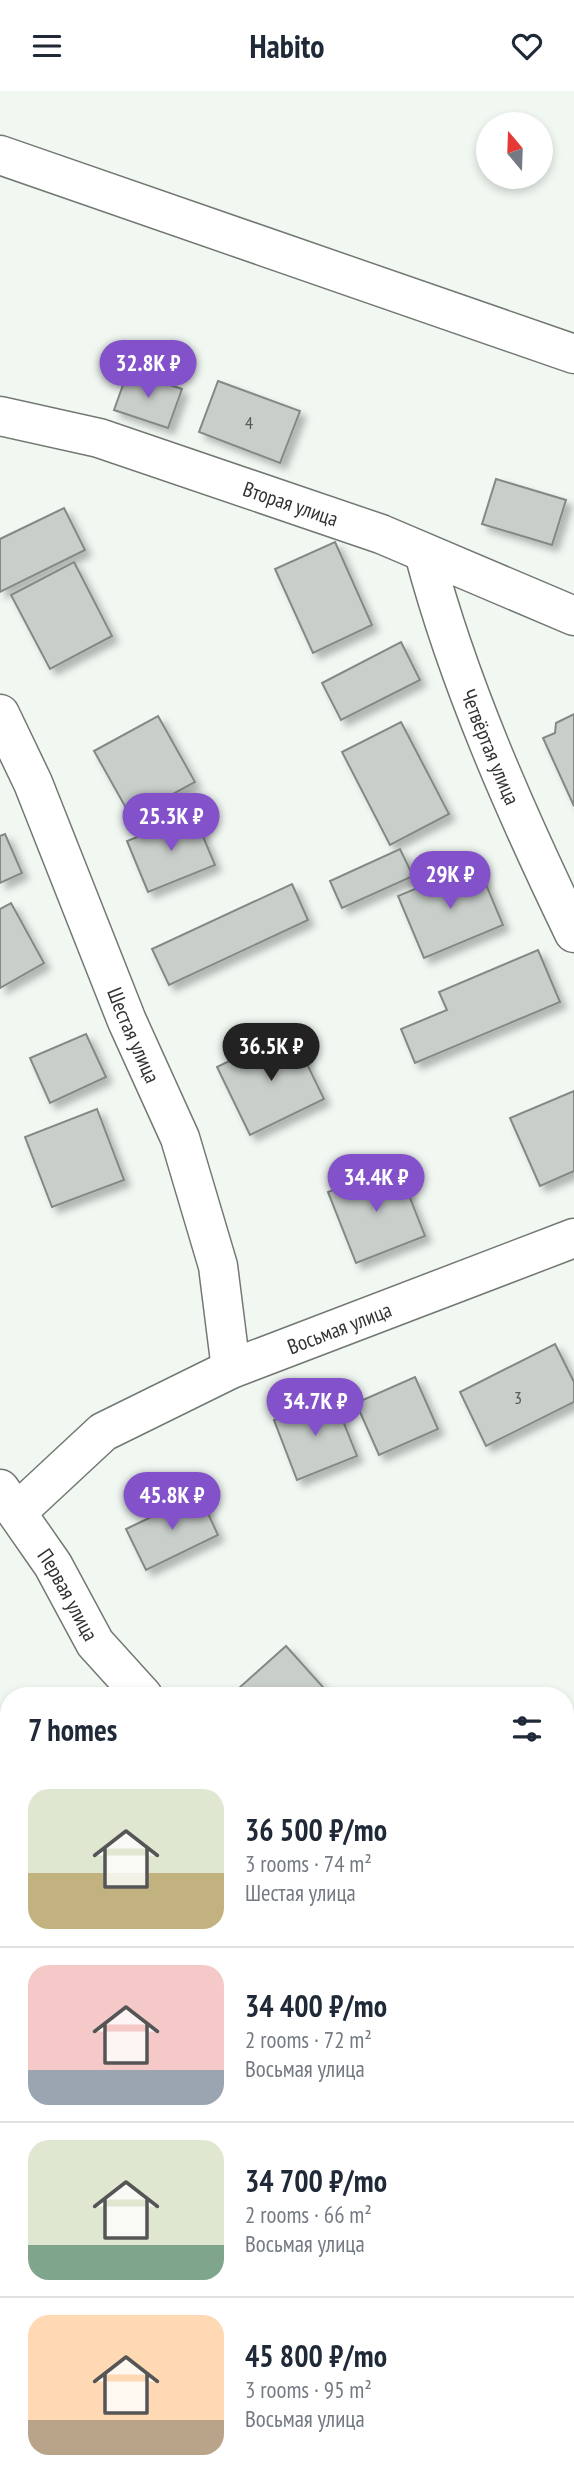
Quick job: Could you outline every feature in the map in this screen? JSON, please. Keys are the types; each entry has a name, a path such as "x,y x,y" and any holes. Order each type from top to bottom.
{"street":[{"path":"0,155 574,354"},
{"name":"Вторая улица","path":"0,415 99,438 381,534 574,616"},
{"name":"Четвёртая улица","path":"424,553 437,601 481,720 538,860 574,933"},
{"name":"Шестая улица","path":"0,714 33,783 127,1021 180,1138 218,1266 232,1369"},
{"name":"Восьмая улица","path":"9,1501 103,1432 232,1369 574,1238"},
{"name":"Первая улица","path":"9,1501 53,1565 95,1643 135,1687"}],"building":[{"path":"128,371 182,389 168,428 114,410"},
{"path":"218,381 300,411 280,463 199,432"},
{"path":"496,479 566,500 552,545 482,524"},
{"path":"64,508 85,550 0,592 0,539"},
{"path":"335,542 372,625 313,653 275,569"},
{"path":"74,562 112,636 50,669 11,595"},
{"path":"401,642 420,680 341,720 322,683"},
{"path":"574,714 574,806 543,738 555,733 556,723"},
{"path":"158,716 195,782 131,817 94,751"},
{"path":"401,722 449,814 390,845 342,752"},
{"path":"194,815 215,865 148,892 127,841"},
{"path":"5,834 22,873 0,883 0,836"},
{"path":"400,849 413,876 342,908 330,881"},
{"path":"477,863 503,925 424,958 398,896"},
{"path":"292,884 308,920 169,985 152,949"},
{"path":"11,903 44,963 0,988 0,909"},
{"path":"538,950 560,1002 415,1063 401,1029 447,1010 439,992"},
{"path":"291,1031 324,1099 250,1135 217,1067"},
{"path":"86,1034 106,1077 50,1103 30,1058"},
{"path":"574,1091 574,1171 540,1186 510,1118"},
{"path":"97,1109 124,1180 52,1207 25,1137"},
{"path":"397,1165 425,1236 356,1263 328,1192"},
{"path":"555,1344 574,1382 574,1402 486,1446 460,1392"},
{"path":"415,1377 438,1429 379,1455 356,1403"},
{"path":"333,1396 357,1456 297,1480 274,1420"},
{"path":"199,1494 218,1535 146,1570 126,1529"},
{"path":"286,1646 323,1687 240,1687"}]}
